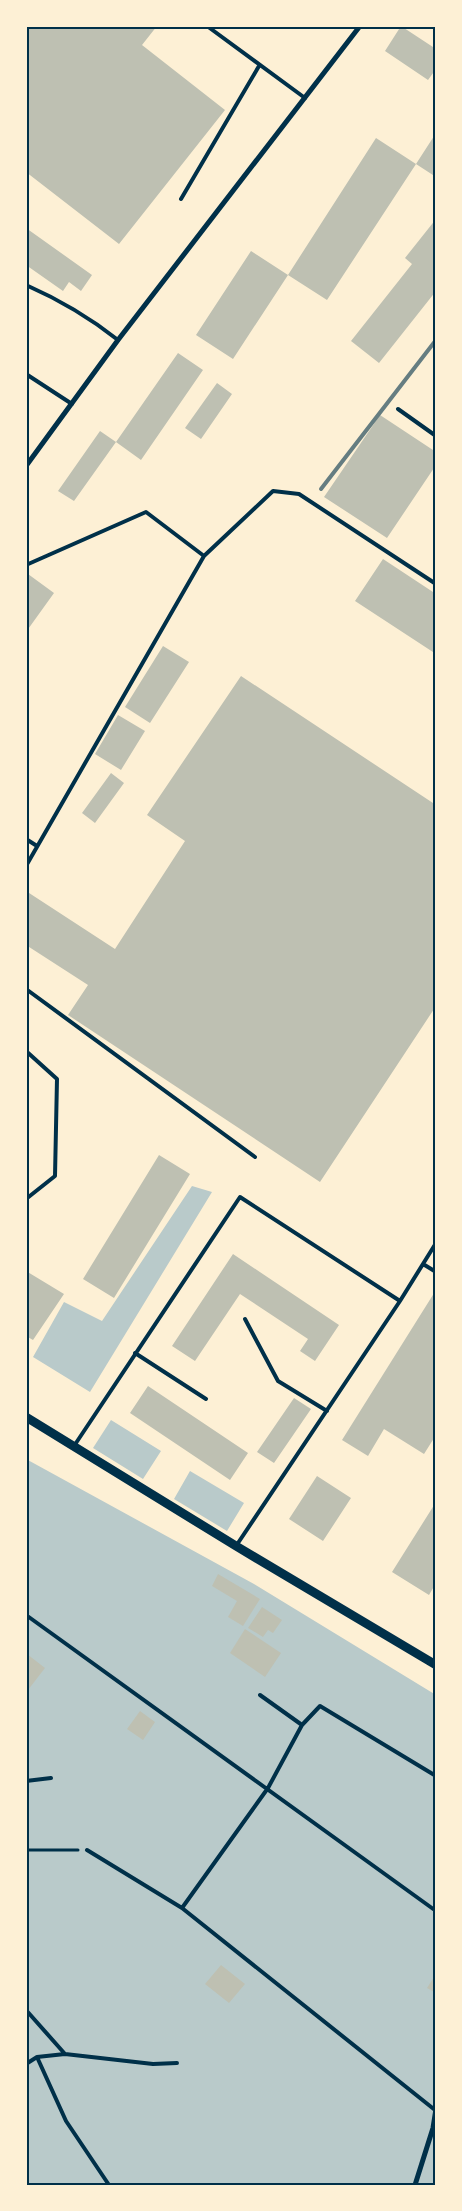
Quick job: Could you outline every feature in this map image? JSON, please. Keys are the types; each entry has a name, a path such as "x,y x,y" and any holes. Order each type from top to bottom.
{"street":[{"path":"26,466 118,340 360,26"},
{"path":"26,1417 236,1546 436,1665"},
{"path":"415,2185 434,2129 436,2109"}],"lane":[{"path":"207,26 305,98"},
{"path":"182,199 259,66"},
{"path":"26,285 63,302 94,321 118,340"},
{"path":"26,374 72,404"},
{"path":"398,409 436,436"},
{"path":"26,866 204,556 273,491 299,494 436,584"},
{"path":"26,565 146,512 204,556"},
{"path":"26,840 37,846"},
{"path":"26,988 255,1157"},
{"path":"26,1051 56,1079 55,1176 26,1198"},
{"path":"74,1446 240,1197 400,1301"},
{"path":"236,1546 400,1301 436,1243"},
{"path":"423,1264 436,1272"},
{"path":"245,1319 278,1381 327,1411"},
{"path":"135,1353 206,1399"},
{"path":"26,1615 436,1911"},
{"path":"260,1695 302,1726"},
{"path":"182,1908 268,1788 302,1726 320,1706 436,1776"},
{"path":"26,1781 51,1778"},
{"path":"87,1850 182,1908 436,2109"},
{"path":"26,2010 65,2054"},
{"path":"26,2064 37,2057 65,2054 153,2064 177,2063"},
{"path":"37,2057 66,2121 109,2185"}],"path":[{"path":"26,1850 87,1850"}],"shaded area":[{"path":"192,1186 212,1192 90,1392 33,1357 64,1302 102,1321"},
{"path":"111,1420 161,1451 143,1479 93,1448"},
{"path":"26,1459 254,1584 436,1695 436,2185 26,2185"},
{"path":"190,1471 244,1503 227,1531 174,1499"}],"building":[{"path":"26,26 157,26 142,45 225,110 119,244 26,172"},
{"path":"401,26 436,49 436,69 428,80 385,51"},
{"path":"436,133 436,177 416,164"},
{"path":"376,138 416,164 327,300 288,275"},
{"path":"436,219 436,291 379,363 351,341 412,264 405,258"},
{"path":"26,228 92,275 81,291 69,282 63,291 26,265"},
{"path":"251,251 288,275 233,359 196,335"},
{"path":"178,353 203,370 141,460 116,442"},
{"path":"217,383 232,394 201,439 185,428"},
{"path":"380,415 436,452 436,465 387,538 324,497"},
{"path":"100,431 116,442 74,501 58,491"},
{"path":"383,559 436,594 436,654 355,601"},
{"path":"28,574 54,593 26,632 26,577"},
{"path":"163,646 189,662 150,723 125,707"},
{"path":"241,676 436,805 436,1006 320,1182 68,1015 88,985 26,945 26,891 115,949 185,841 147,815"},
{"path":"118,715 145,731 121,770 95,754"},
{"path":"111,773 124,783 95,823 82,813"},
{"path":"159,1155 190,1174 114,1298 83,1279"},
{"path":"233,1254 339,1325 315,1361 300,1351 308,1339 240,1294 195,1361 172,1346"},
{"path":"26,1271 64,1294 33,1340 26,1336"},
{"path":"436,1290 436,1435 424,1454 384,1429 368,1456 342,1440"},
{"path":"148,1386 248,1453 230,1480 130,1413"},
{"path":"294,1398 311,1409 274,1463 257,1452"},
{"path":"317,1476 351,1498 323,1541 289,1519"},
{"path":"436,1502 436,1583 429,1595 392,1572"},
{"path":"218,1574 260,1599 243,1626 228,1617 237,1601 212,1586"},
{"path":"262,1607 282,1620 273,1633 268,1630 263,1637 248,1628"},
{"path":"245,1629 281,1653 265,1677 230,1653"},
{"path":"27,1654 45,1668 28,1690 26,1688"},
{"path":"140,1711 155,1722 143,1740 127,1729"},
{"path":"221,1965 245,1984 229,2003 205,1984"},
{"path":"436,1974 436,1993 427,1988"}],"railway":[{"path":"321,489 436,340"}]}
